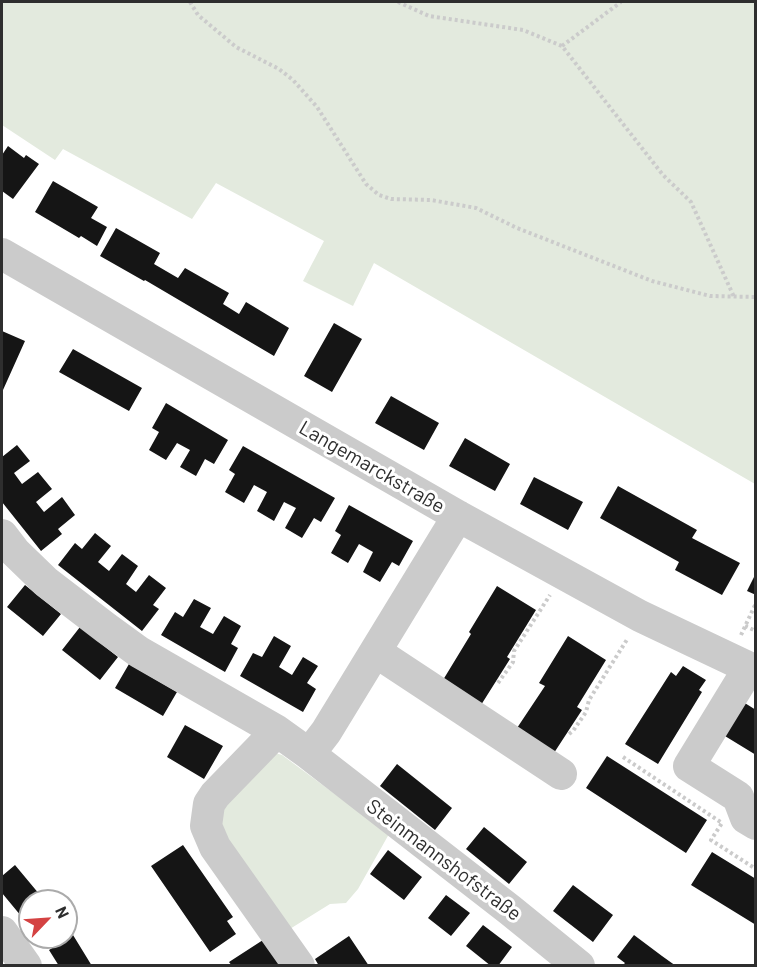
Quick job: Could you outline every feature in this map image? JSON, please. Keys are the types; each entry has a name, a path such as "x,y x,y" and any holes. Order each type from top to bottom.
{"street":[{"name":"Langemarckstraße","path":"4,260 563,574 640,616 752,670 689,766 738,797 746,818 756,824"},
{"path":"309,754 326,732 458,516"},
{"name":"Steinmannshofstraße","path":"2,535 15,552 46,582 106,628 139,651 266,725 309,754 579,966"},
{"path":"376,652 561,774"},
{"path":"266,725 208,804 206,826 215,847 299,966"},
{"path":"2,932 26,966"}],"path":[{"path":"190,2 198,15 236,47 279,69 293,80 317,107 366,184 379,195 391,199 431,200 476,208 517,228 652,281 710,296 756,297"},
{"path":"398,2 429,16 523,30 562,46 663,175 691,202 734,297"},
{"path":"562,46 621,2"},
{"path":"498,683 513,662 514,651 563,574"},
{"path":"741,635 756,603"},
{"path":"569,734 586,712 589,700 640,616"},
{"path":"745,626 756,631"},
{"path":"623,757 722,823 711,840 756,869"}],"shaded area":[{"path":"2,2 755,2 755,484 374,263 353,306 303,281 324,241 216,183 192,219 63,149 55,160 2,125"},
{"path":"272,752 282,755 389,834 358,889 346,903 330,904 285,932 215,830 219,802"}],"building":[{"path":"8,146 24,158 26,155 39,164 13,199 2,191 2,155"},
{"path":"53,181 98,207 91,218 107,227 97,246 35,212"},
{"path":"116,228 160,253 154,264 178,278 185,268 229,293 223,304 239,314 246,302 289,328 274,356 100,256"},
{"path":"334,323 362,339 332,392 304,376"},
{"path":"2,331 25,341 3,390 2,389"},
{"path":"73,349 142,388 129,411 59,372"},
{"path":"391,396 439,423 424,450 375,423"},
{"path":"166,403 228,440 214,464 205,459 196,476 180,467 190,450 177,443 166,460 149,450 159,432 152,428"},
{"path":"465,438 510,464 495,491 449,466"},
{"path":"17,445 30,461 14,473 22,484 38,472 52,489 36,502 44,512 62,497 75,515 58,529 62,534 41,551 2,502 2,457"},
{"path":"243,446 335,498 321,522 314,518 302,538 285,528 296,508 284,502 274,521 257,511 267,492 254,485 244,503 225,492 235,474 229,470"},
{"path":"534,477 583,502 568,530 520,504"},
{"path":"618,486 697,530 692,538 740,563 722,595 675,570 679,562 600,518"},
{"path":"349,505 413,541 399,566 392,562 380,582 363,572 373,552 359,544 348,563 331,553 341,535 335,531"},
{"path":"95,533 111,546 98,562 109,571 122,554 138,566 126,584 136,592 149,575 166,588 153,605 159,609 142,631 58,565 75,543 82,549"},
{"path":"756,573 756,595 747,591"},
{"path":"25,585 61,614 43,636 7,607"},
{"path":"497,586 536,610 507,657 510,659 481,705 443,680"},
{"path":"194,599 211,608 200,627 213,634 224,616 241,626 231,644 238,648 225,672 161,635 175,612 183,617"},
{"path":"80,627 118,657 100,680 62,650"},
{"path":"274,636 291,646 279,667 292,675 303,657 318,666 307,683 316,689 303,712 240,676 253,653 262,657"},
{"path":"568,636 606,660 577,707 582,710 552,756 515,731 545,686 539,683"},
{"path":"129,664 177,692 163,716 115,688"},
{"path":"683,666 706,680 699,690 702,692 658,764 625,744 671,672 676,676"},
{"path":"740,700 756,710 756,755 720,733"},
{"path":"185,725 223,746 204,779 167,757"},
{"path":"607,756 707,820 686,853 586,788"},
{"path":"397,764 452,808 435,830 380,786"},
{"path":"484,827 527,862 509,884 466,849"},
{"path":"183,845 233,917 227,921 236,934 210,952 151,866"},
{"path":"388,850 422,877 404,900 370,874"},
{"path":"712,852 756,879 756,925 691,885"},
{"path":"15,865 35,889 18,889 18,912 2,893 2,876"},
{"path":"573,885 613,915 593,942 553,911"},
{"path":"446,895 470,913 451,936 428,918"},
{"path":"483,925 512,947 498,966 491,966 466,946"},
{"path":"634,935 676,966 622,966 625,963 617,957"},
{"path":"349,936 369,966 319,966 315,959"},
{"path":"263,940 280,966 232,966 229,962"},
{"path":"78,943 92,966 59,966 49,950 78,949"}]}
